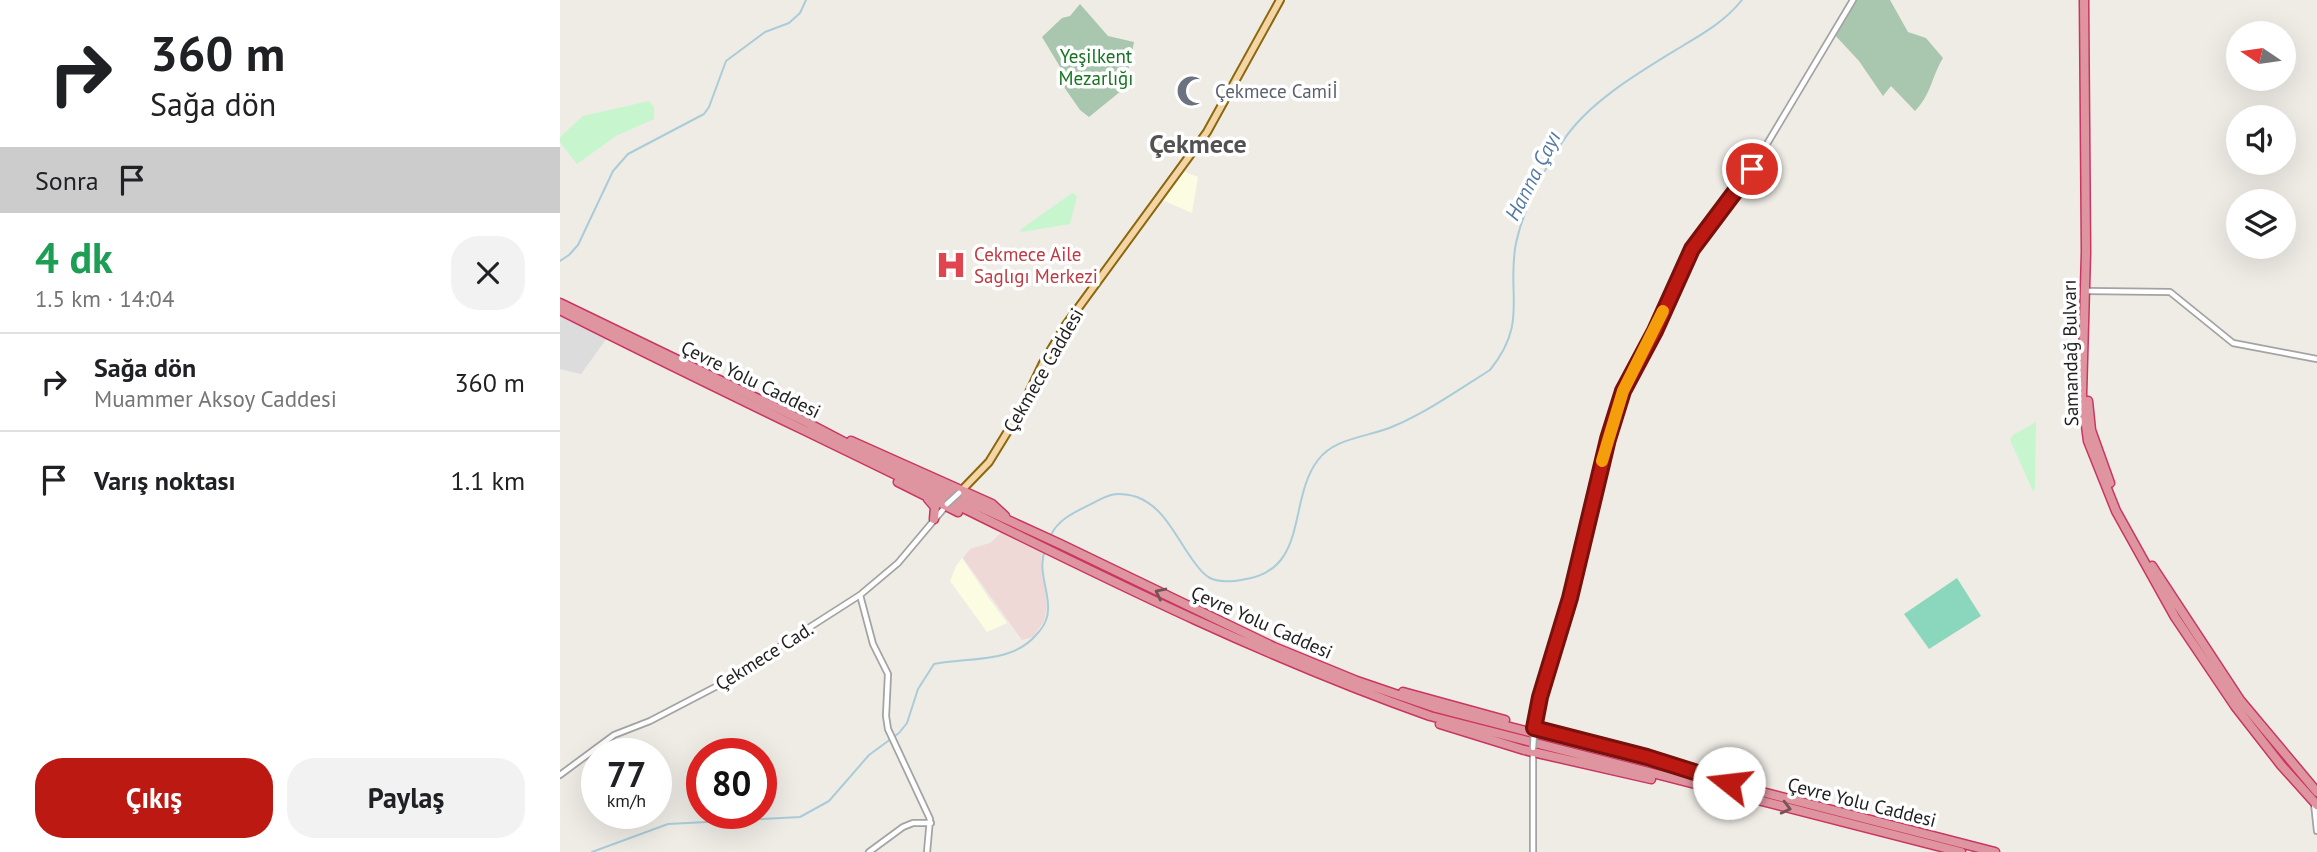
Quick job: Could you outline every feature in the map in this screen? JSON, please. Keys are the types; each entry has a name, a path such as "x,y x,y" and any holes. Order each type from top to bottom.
{"highway":[{"name":"Samandağ Bulvarı","path":"2084,0 2086,252 2082,395 2088,441 2116,511 2175,617 2235,706 2316,804"},
{"name":"Samandağ Bulvarı","path":"2090,0 2087,388 2091,430 2115,495 2149,563 2228,682 2265,732 2317,792"},
{"name":"Çevre Yolu Caddesi","path":"560,303 806,422 1054,552 1277,658 1355,685 1436,708 1996,852"},
{"name":"Çevre Yolu Caddesi","path":"560,310 1007,526 1060,544 1273,648 1430,716 1961,852"},
{"path":"806,422 992,505 1007,526"},
{"path":"812,434 864,465 923,495 986,524 1007,526"},
{"path":"923,495 935,507 934,519"},
{"path":"1355,685 1415,695 1534,730 1647,757 1706,777"},
{"path":"1355,685 1412,715 1533,750 1653,780 1686,783"}],"main road":[{"name":"Çekmece Caddesi","path":"960,492 989,462 1073,314 1207,132 1280,0"}],"street":[{"path":"1533,852 1533,750 1538,705 1570,598 1608,439 1623,391 1655,331 1692,249 1752,169 1853,0"},
{"path":"2088,291 2170,292 2228,341 2317,359"},
{"name":"Çekmece Cad.","path":"560,775 614,734 650,721 721,684 860,595 898,563 960,492"},
{"path":"860,595 873,644 888,674 888,729 922,797 931,823 927,852"},
{"path":"2316,804 2317,831"},
{"path":"869,852 913,822 931,823"}],"shaded area":[{"path":"1182,171 1198,177 1192,213 1160,199"},
{"path":"560,315 607,338 581,374 560,369"},
{"path":"1004,530 1045,549 1041,557 1047,607 1044,621 1033,637 1022,640 963,558 970,549 990,543"},
{"path":"962,558 1007,623 987,632 950,581"}],"green space":[{"path":"1853,0 1890,0 1908,32 1926,38 1943,58 1925,98 1915,111 1891,86 1883,96 1859,61 1832,32"},
{"name":"Yeşilkent Mezarlığı","path":"1080,4 1108,36 1134,42 1127,77 1121,91 1089,117 1080,110 1064,87 1065,75 1042,37 1062,18 1070,16"},
{"path":"649,101 654,107 654,119 616,136 577,164 560,142 560,137 583,116"},
{"path":"1072,193 1077,196 1070,224 1021,232 1020,230"},
{"path":"2036,422 2033,491 2010,440 2013,435"},
{"path":"1957,578 1981,616 1929,649 1904,614"}],"waterway":[{"path":"560,261 578,245 613,171 628,154 704,114 726,61 765,32 789,23 800,13 806,0"},
{"name":"Hanna Çayı","path":"1051,535 1062,521 1076,511 1108,496 1124,494 1137,497 1155,508 1198,567 1210,578 1241,580 1263,574 1278,564 1288,549 1294,532 1309,476 1325,452 1343,442 1385,430 1431,407 1490,370 1502,353 1513,322 1514,261 1519,230 1541,177 1574,126 1618,87 1715,25 1742,0"},
{"path":"592,852 668,824 800,817 829,801 869,755 899,733 907,723 918,689 934,664 1003,655 1027,644 1037,634 1048,613 1043,570 1045,550"}],"slow traffic":[{"path":"1602,461 1623,391 1663,311"}],"place":[{"name":"Çekmece Camiİ","path":"1192,91"},
{"name":"Cekmece Aile Saglıgı Merkezi","path":"951,265"}],"district":[{"name":"Çekmece","path":"1198,144"}],"route":[{"path":"1729,783 1647,757 1534,728 1535,713 1570,598 1608,439 1623,391 1655,331 1692,249 1752,169"}]}
